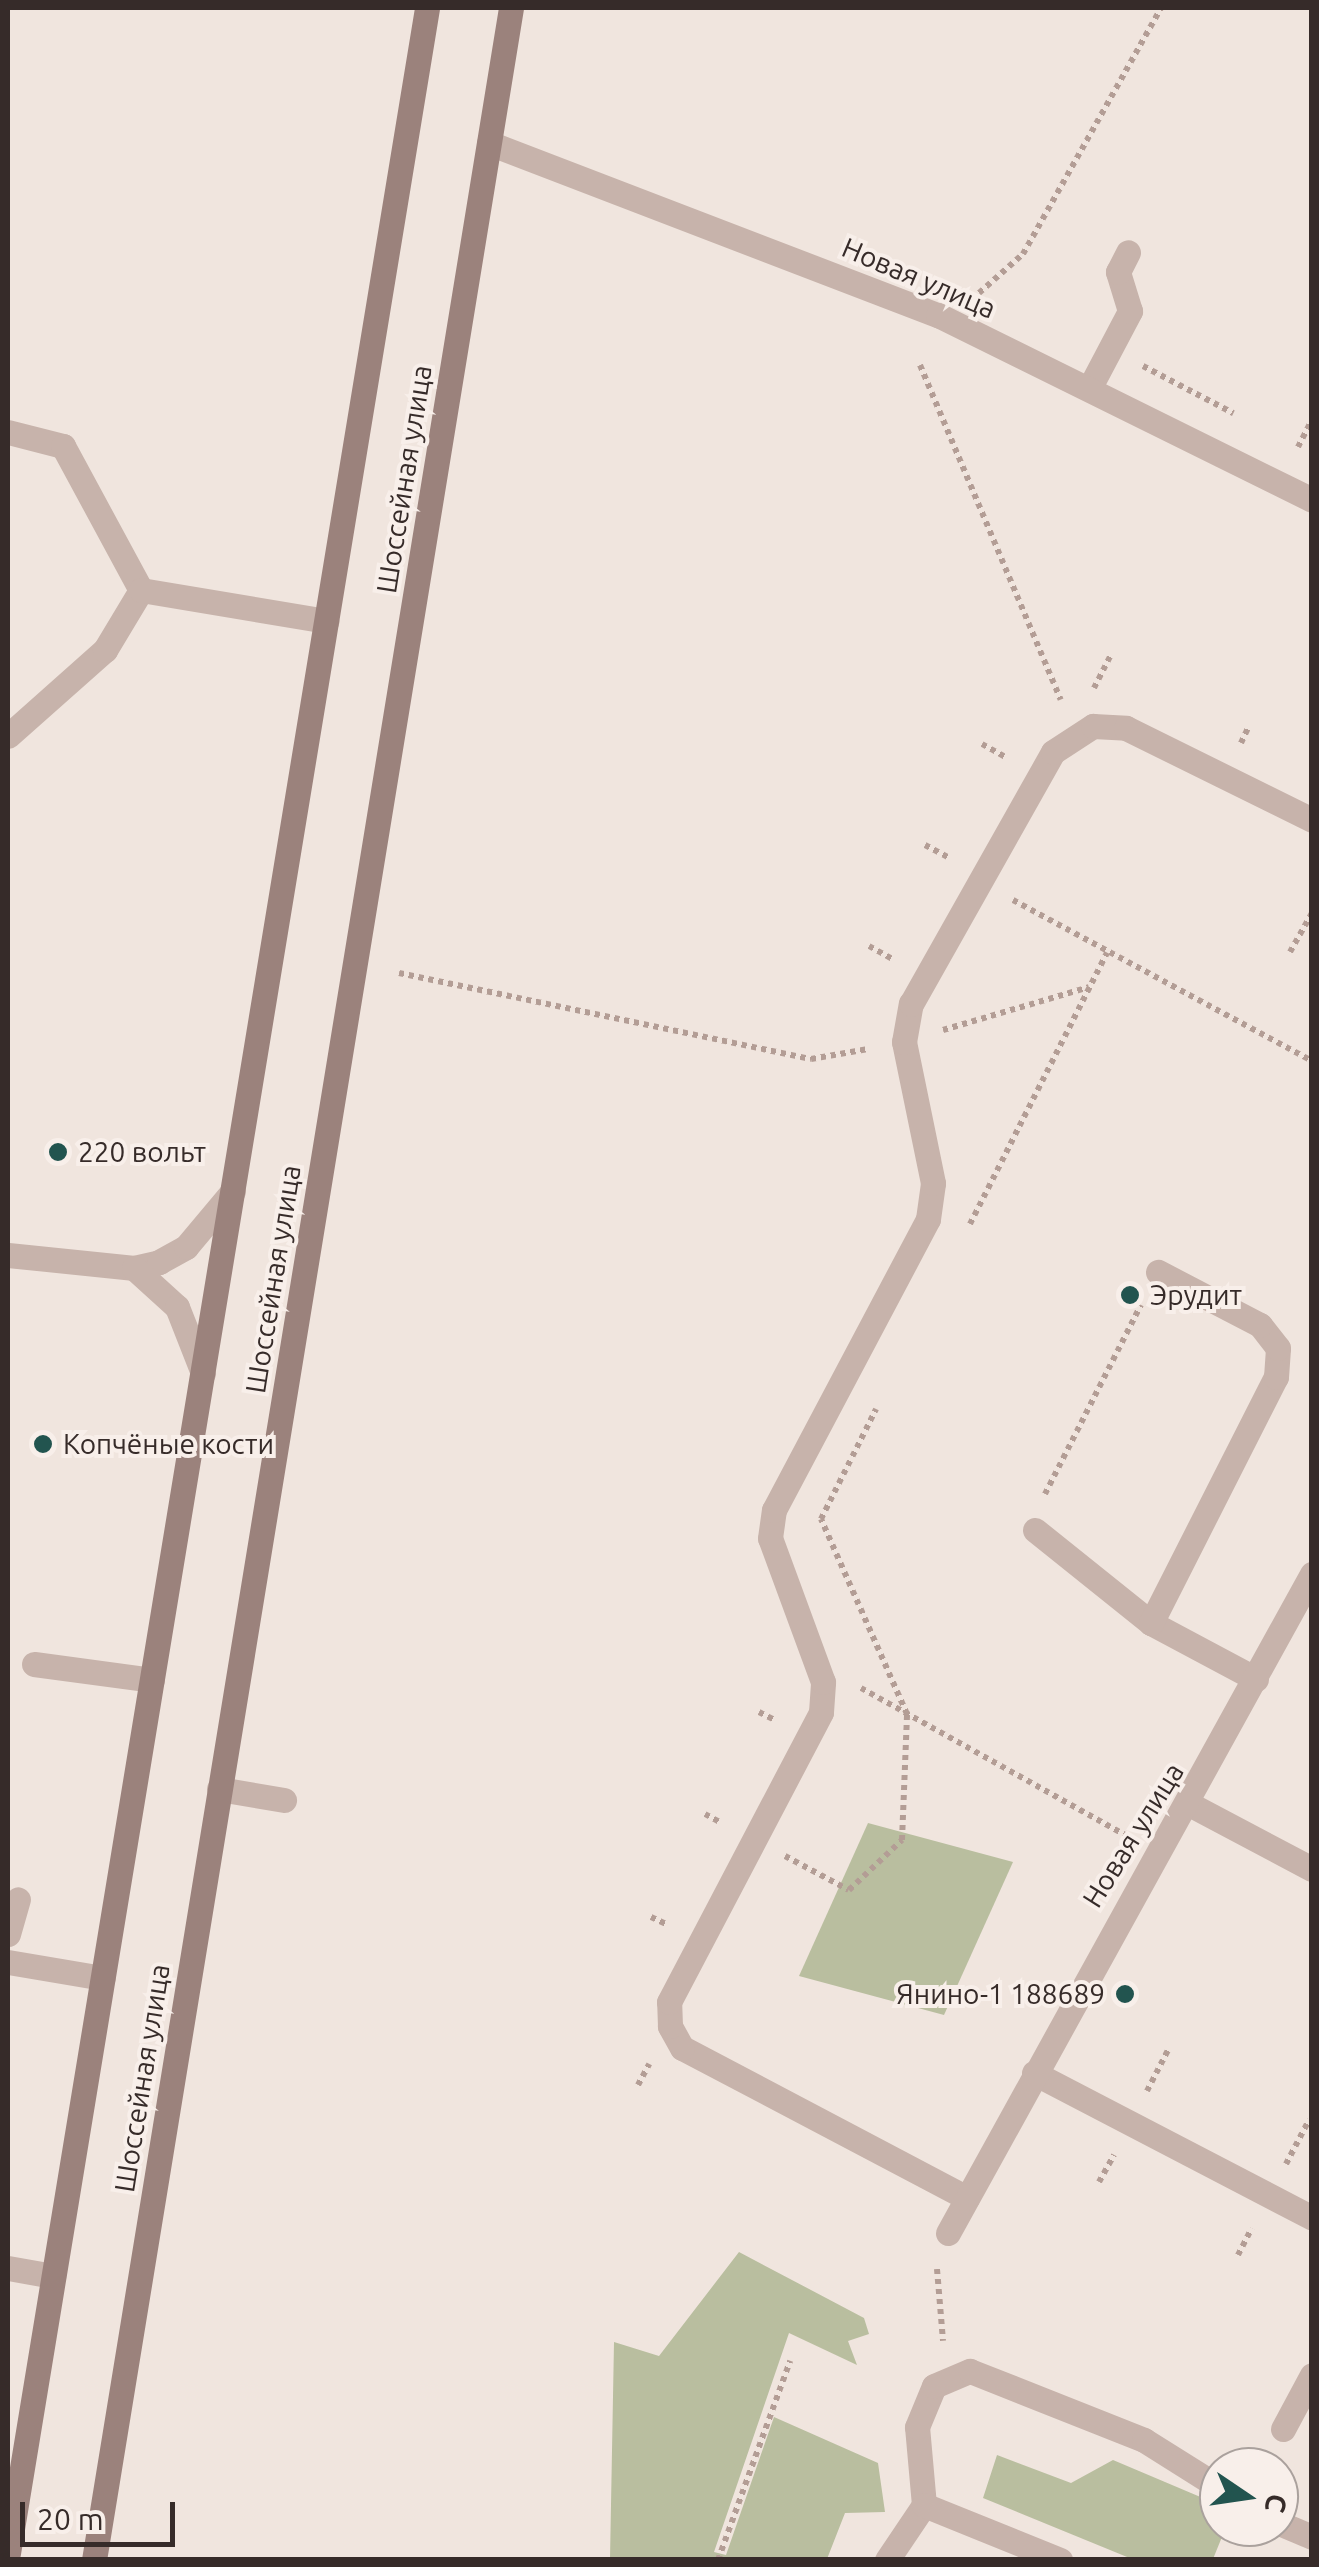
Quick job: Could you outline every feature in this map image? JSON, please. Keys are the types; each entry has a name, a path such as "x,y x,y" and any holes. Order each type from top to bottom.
{"main road":[{"name":"Шоссейная улица","path":"8,2553 18,2427 53,2276 427,8"},
{"name":"Шоссейная улица","path":"94,2560 511,8"}],"street":[{"name":"Новая улица","path":"489,143 938,315 1312,500"},
{"path":"1090,387 1130,311 1118,272 1128,252"},
{"path":"8,432 62,446 142,590"},
{"path":"142,590 326,622"},
{"path":"8,736 105,650 142,590"},
{"path":"967,2198 682,2048 669,2002 821,1712 823,1682 770,1538 774,1510 928,1219 933,1184 904,1042 910,1004 1052,752 1093,726 1126,728 1312,820"},
{"path":"8,1255 134,1268 186,1247 233,1190"},
{"path":"134,1268 177,1307 203,1373"},
{"path":"1151,1623 1276,1376 1278,1348 1260,1325 1158,1272"},
{"path":"1036,1530 1151,1623 1256,1680"},
{"name":"Новая улица","path":"948,2233 1152,1850 1191,1805 1312,1574"},
{"path":"34,1664 152,1680"},
{"path":"219,1789 284,1800"},
{"path":"1191,1805 1312,1869"},
{"path":"8,1934 18,1898"},
{"path":"8,1962 102,1978"},
{"path":"1034,2073 1312,2218"},
{"path":"8,2268 53,2276"},
{"path":"887,2560 924,2506 918,2427 950,2373 970,2371 1144,2440 1199,2474"},
{"path":"1283,2429 1312,2375"},
{"path":"924,2506 1060,2560"}],"path":[{"path":"938,315 987,289 1023,254 1161,8"},
{"path":"1110,349 1247,420"},
{"path":"920,365 1068,706"},
{"path":"1298,446 1312,420"},
{"path":"1281,438 1312,454"},
{"path":"980,881 1312,1061"},
{"path":"1290,952 1312,913"},
{"path":"964,1235 1107,953"},
{"path":"399,972 812,1059 904,1042 1089,987"},
{"path":"1036,1530 1035,1513 1158,1272"},
{"path":"754,1840 849,1890 902,1840 908,1714 821,1519 884,1395"},
{"path":"823,1682 854,1684 1152,1850"},
{"path":"948,2233 935,2247 950,2373"},
{"path":"718,2560 790,2361"}],"green space":[{"path":"868,1823 1013,1862 944,2015 799,1976"},
{"path":"739,2252 864,2318 869,2334 848,2341 857,2365 789,2333 714,2552 726,2555 774,2417 878,2463 885,2512 845,2513 827,2559 610,2559 614,2342 659,2356"},
{"path":"997,2455 1071,2483 1113,2460 1199,2496 1199,2547 1218,2547 1213,2559 1132,2559 983,2498"}],"place":[{"name":"220 вольт","path":"58,1152"},
{"name":"Эрудит","path":"1130,1295"},
{"name":"Копчёные кости","path":"43,1444"},
{"name":"Янино-1 188689","path":"1125,1994"}]}
